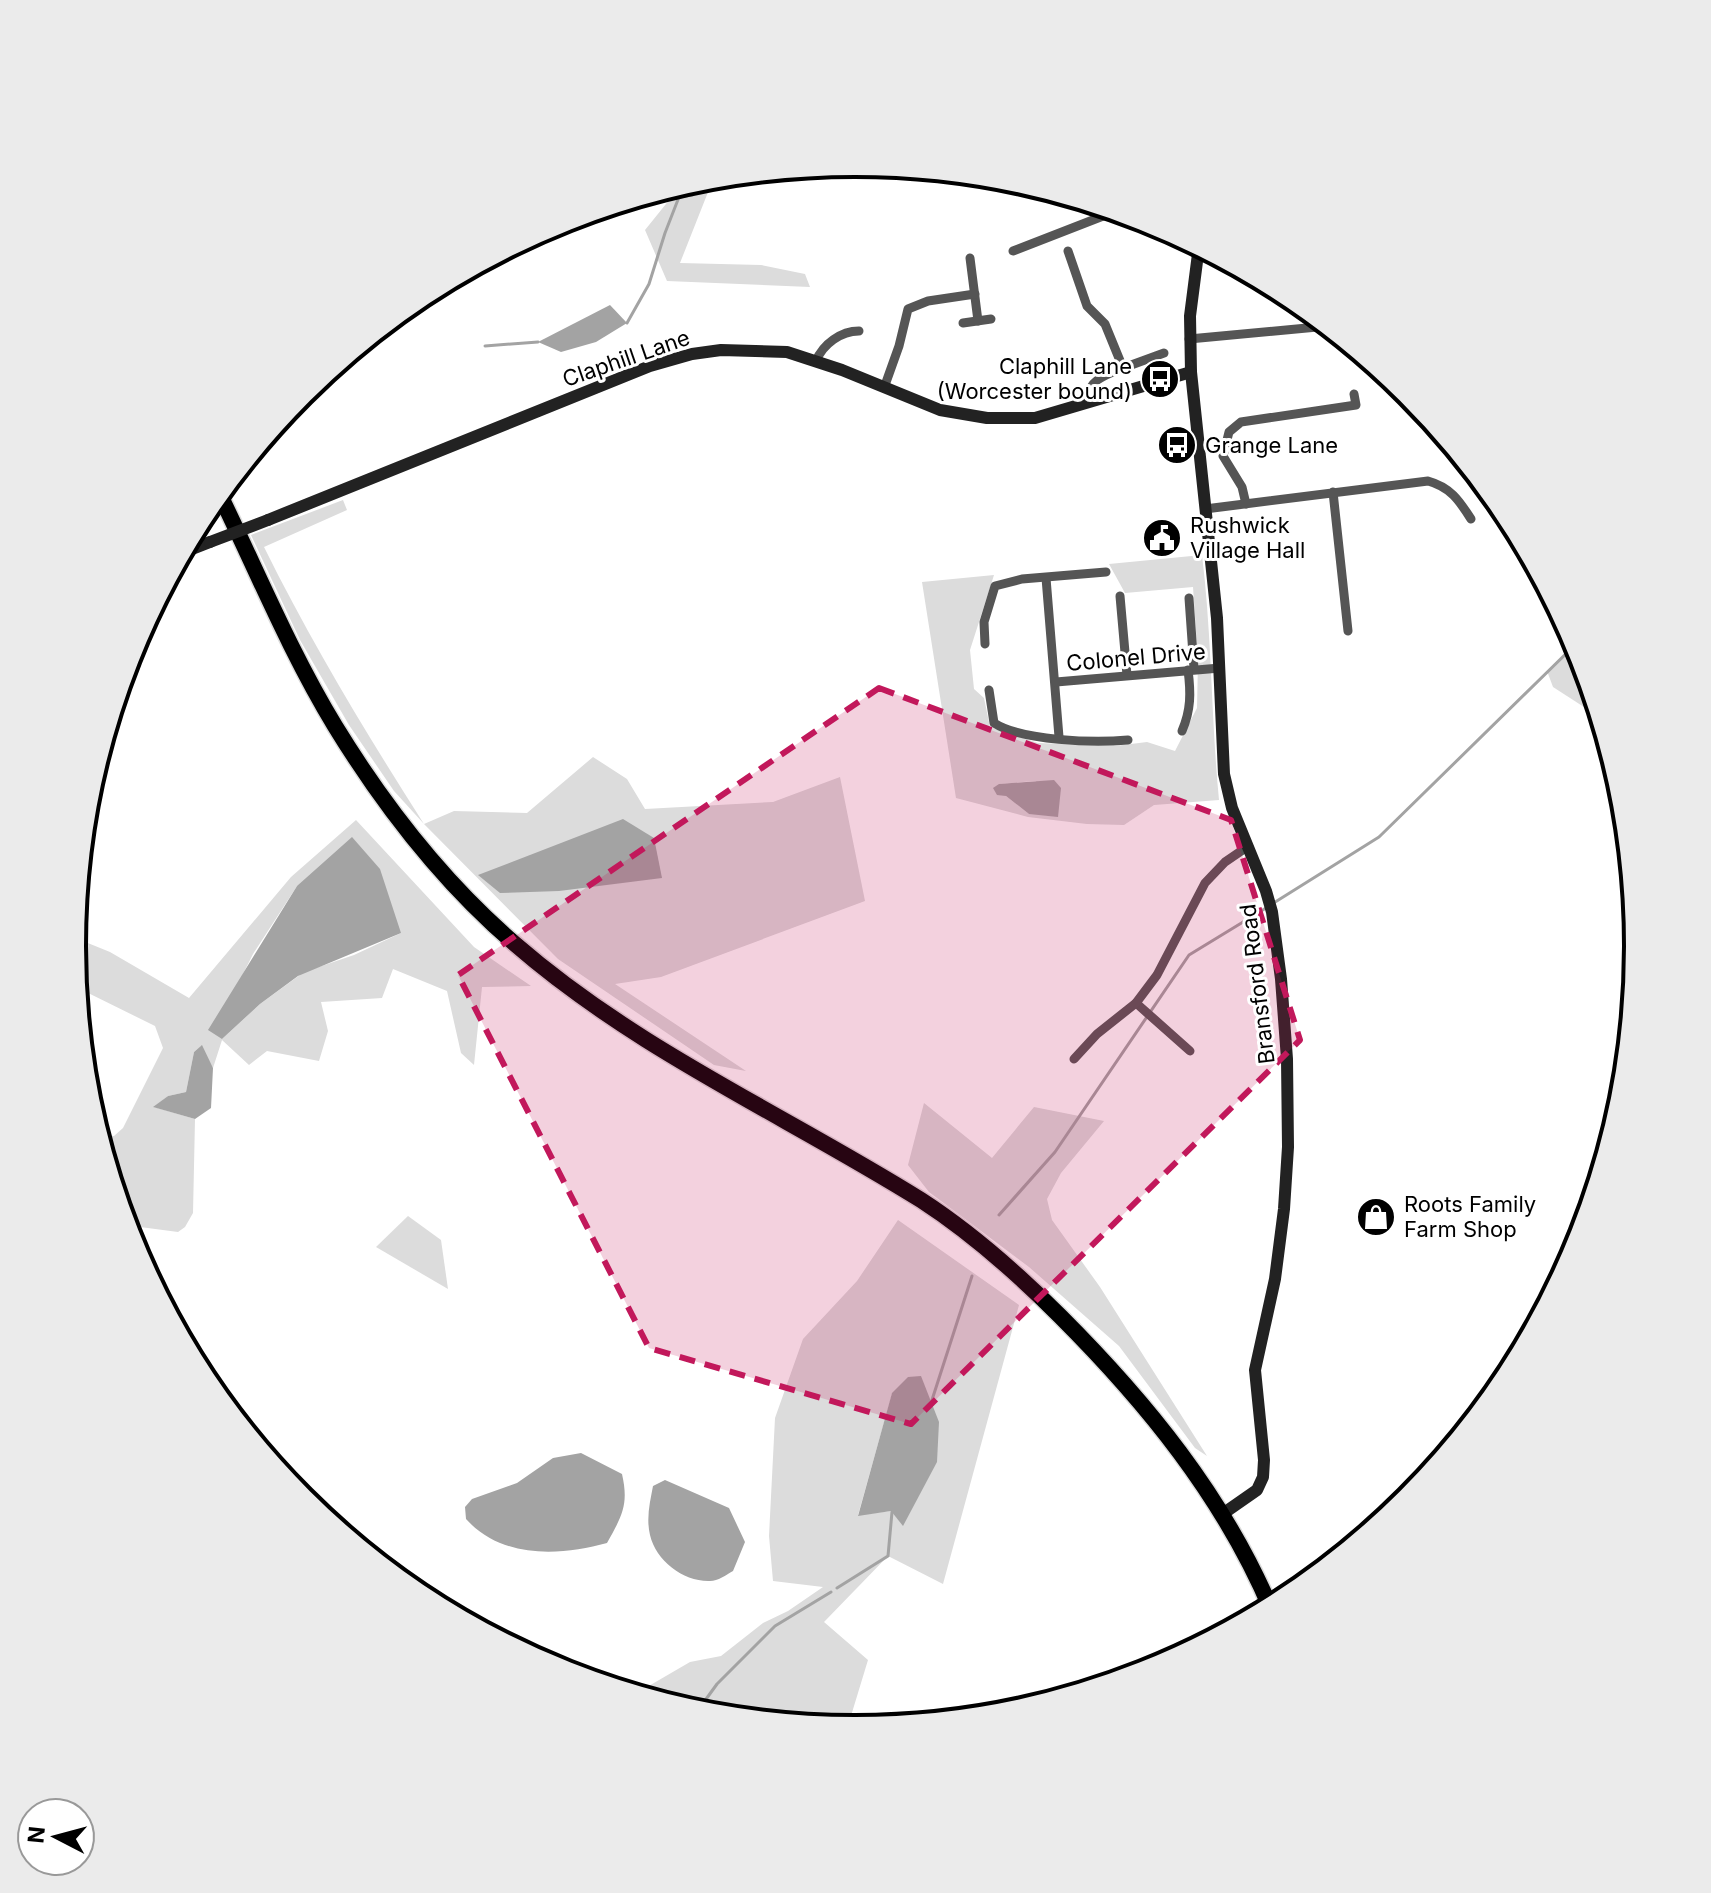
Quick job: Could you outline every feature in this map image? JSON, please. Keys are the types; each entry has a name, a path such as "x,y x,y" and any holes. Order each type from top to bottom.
{"highway":[{"path":"225,506 295,653 335,725 380,795 471,903 514,944 614,1021 924,1202 979,1242 1028,1284 1126,1385 1185,1458 1224,1513 1265,1597"}],"street":[{"path":"1013,251 1100,217"},
{"path":"1068,251 1087,306 1105,324 1123,368"},
{"name":"Bransford Road","path":"1198,257 1189,339 1217,618 1224,774 1227,792 1266,891 1277,944 1287,1059 1288,1147 1284,1209 1275,1279 1255,1370 1263,1477 1257,1490 1224,1513"},
{"path":"970,258 978,321"},
{"path":"884,388 908,309 928,301 975,294"},
{"path":"963,323 991,319"},
{"path":"1189,339 1312,327"},
{"path":"816,361 821,350 842,334 859,331"},
{"name":"Claphill Lane","path":"199,546 650,366 692,354 721,350 787,352 940,410 987,418 1035,418 1191,372"},
{"path":"1089,401 1087,395 1096,381 1164,353"},
{"path":"1246,504 1242,487 1223,456 1229,432 1241,422 1356,405 1354,394"},
{"path":"1205,509 1428,481 1445,485 1471,519"},
{"path":"1333,492 1348,631"},
{"path":"1448,508 1458,499"},
{"path":"985,644 984,622 995,586 1022,579 1106,572"},
{"name":"Colonel Drive","path":"1046,578 1059,737"},
{"path":"1120,596 1127,675"},
{"path":"1182,731 1190,713 1191,701 1189,598"},
{"name":"Colonel Drive","path":"1056,682 1220,668"},
{"path":"989,690 994,723 1008,730 1036,737 1107,742 1128,740"},
{"path":"1074,1059 1097,1034 1136,1003 1157,975 1205,883 1225,862 1247,847"},
{"path":"1136,1003 1190,1051"}],"highlighted area":[{"path":"879,688 1231,820 1300,1040 911,1424 649,1348 458,975"}],"shaded area":[{"path":"708,191 680,263 761,265 805,274 810,287 667,281 645,230 669,200"},
{"path":"610,305 627,323 596,342 561,352 538,342"},
{"path":"343,500 347,510 264,547 340,688 424,824 394,791 349,725 300,640 251,535"},
{"path":"1202,555 1219,800 1154,805 1124,825 1028,817 956,798 922,582 994,575 970,650 974,689 984,698 990,727 1038,743 1115,746 1147,742 1175,751 1197,708 1198,661 1193,587 1125,593 1109,564","holes":["1036,781 1029,814 1006,796 999,784"]},
{"path":"1566,652 1587,709 1553,687 1547,671"},
{"path":"593,757 627,779 645,809 773,802 840,777 865,901 661,977 615,984 746,1071 714,1065 558,959 424,824 454,811 527,813"},
{"path":"1054,780 1061,788 1058,817 1029,814 1006,796 997,795 993,788 999,784"},
{"path":"623,819 654,838 662,878 559,891 500,893 478,875"},
{"path":"356,820 474,947 531,986 482,987 474,1065 461,1053 447,991 393,969 382,998 321,1002 328,1031 319,1061 267,1051 249,1065 222,1040 213,1068 201,1046 194,1052 186,1092 168,1096 154,1107 195,1119 193,1213 178,1232 140,1227 110,1135 114,1136 123,1128 163,1048 155,1026 88,993 86,942 110,952 189,998 291,877","holes":["297,886 401,933 354,955 304,972 260,1004 222,1039 238,984 253,954"]},
{"path":"352,837 380,869 401,933 298,976 260,1004 222,1039 208,1030 297,886"},
{"path":"202,1045 213,1068 211,1108 195,1119 153,1107 168,1096 186,1092 194,1052"},
{"path":"924,1103 992,1158 1034,1107 1104,1121 1061,1173 1047,1199 1052,1220 1100,1287 1207,1456 1195,1448 1119,1346 1029,1267 929,1192 908,1165"},
{"path":"408,1216 441,1240 448,1289 376,1247"},
{"path":"898,1220 1019,1305 943,1584 888,1556 824,1622 868,1660 851,1716 755,1709 647,1687 690,1662 721,1656 763,1623 788,1611 823,1587 773,1581 769,1536 775,1418 803,1339 857,1281","holes":["892,1394 903,1525 891,1511 858,1515"]},
{"path":"921,1376 939,1422 937,1462 903,1526 891,1511 858,1516 892,1393 908,1377"},
{"path":"581,1453 622,1474 625,1494 623,1510 607,1543 551,1552 514,1548 480,1532 466,1519 465,1507 472,1499 517,1483 553,1458"},
{"path":"665,1480 729,1508 745,1542 733,1571 710,1581 690,1578 672,1568 658,1553 650,1535 649,1510 653,1486"}],"waterway":[{"path":"627,323 649,284 679,198"},
{"path":"485,346 538,342"},
{"path":"1272,904 1379,837 1566,653"},
{"path":"999,1215 1055,1152 1189,955 1266,908"},
{"path":"931,1403 972,1276"},
{"path":"837,1588 888,1556 892,1512"},
{"path":"705,1701 717,1684 775,1626 831,1592"}],"place":[{"name":"Claphill Lane (Worcester bound)","path":"1160,379"},
{"name":"Grange Lane","path":"1177,445"},
{"name":"Rushwick Village Hall","path":"1162,538"},
{"name":"Roots Family Farm Shop","path":"1376,1217"}]}
